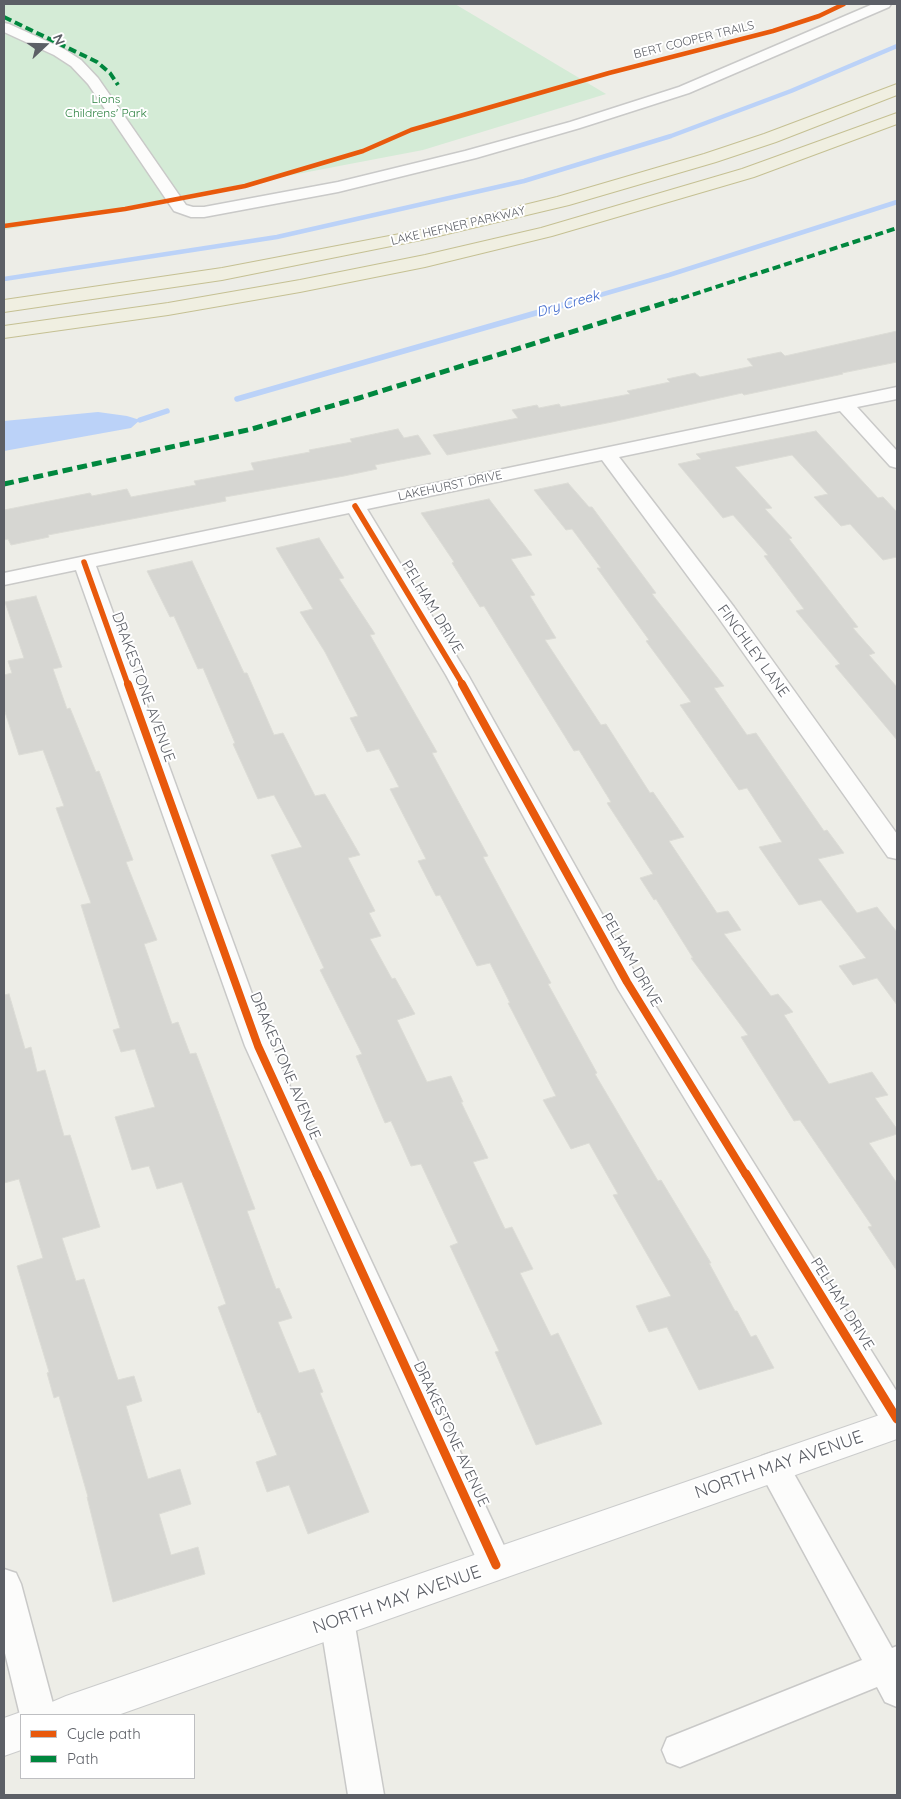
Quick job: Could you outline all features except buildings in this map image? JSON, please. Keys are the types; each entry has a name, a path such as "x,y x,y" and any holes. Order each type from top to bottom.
{"highway":[{"name":"LAKE HEFNER PARKWAY","path":"4,306 222,274 371,246 494,218 563,201 710,158 770,138 897,89"},
{"name":"LAKE HEFNER PARKWAY","path":"4,332 168,309 300,286 434,259 546,232 690,192 748,173 897,118"},
{"path":"864,131 897,123"}],"main road":[{"name":"NORTH MAY AVENUE","path":"69,1714 897,1424"},
{"path":"4,1737 20,1731"}],"street":[{"path":"4,27 60,52 76,63 93,81 180,208 191,212 204,212 366,180 470,155 575,125 684,90 884,4"},
{"name":"LAKEHURST DRIVE","path":"4,579 897,393"},
{"path":"844,404 897,462"},
{"name":"FINCHLEY LANE","path":"606,453 726,612 897,851"},
{"name":"PELHAM DRIVE","path":"355,506 457,675 626,982 897,1419"},
{"name":"DRAKESTONE AVENUE","path":"84,562 258,1046 496,1565"},
{"path":"680,1750 893,1673 773,1466"},
{"path":"4,1584 38,1714"},
{"path":"337,1620 366,1795"}],"green space":[{"name":"Lions Childrens' Park","path":"4,4 455,4 606,94 423,150 4,230"}],"water":[{"path":"98,412 140,420 131,428 4,451 4,421"}],"waterway":[{"path":"4,279 277,237 524,181 671,136 791,91 897,46"},
{"name":"Dry Creek","path":"576,302 669,275 897,202"},
{"name":"Dry Creek","path":"237,399 581,300"},
{"name":"Dry Creek","path":"140,420 167,411"}],"marked path":[{"path":"4,17 97,62 110,73 118,85"},
{"path":"4,484 252,429 359,398 720,286 897,228"}],"cycle path":[{"name":"BERT COOPER TRAILS","path":"4,226 125,209 245,186 363,151 411,130 609,73 773,31 819,16 844,4"},
{"path":"355,506 457,675 627,982 897,1419"},
{"path":"84,562 258,1046 496,1565"}]}
